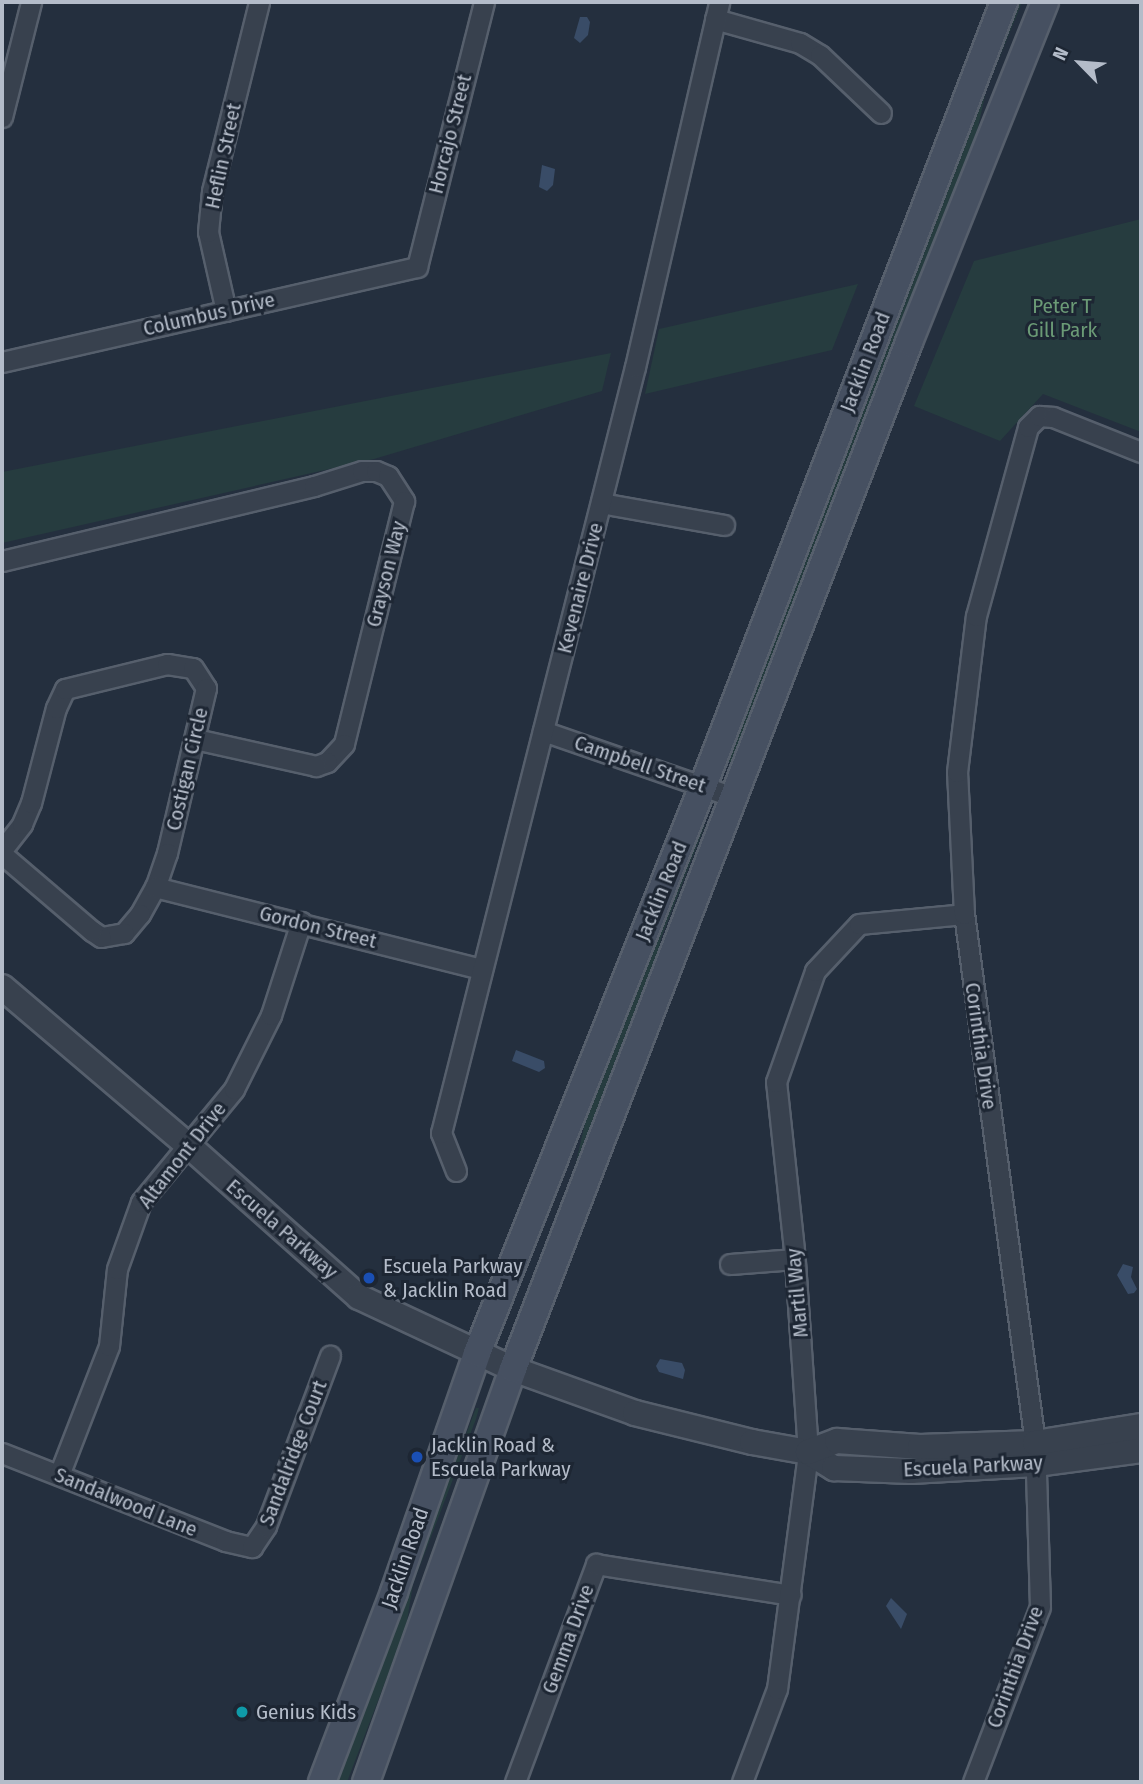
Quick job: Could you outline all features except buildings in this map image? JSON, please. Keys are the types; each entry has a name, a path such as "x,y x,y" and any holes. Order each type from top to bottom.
{"main road":[{"name":"Jacklin Road","path":"322,1782 394,1592 477,1353 702,786 1004,2"},
{"name":"Jacklin Road","path":"366,1782 513,1370 736,798 909,342 1045,2"}],"street":[{"path":"2,117 31,2"},
{"name":"Heflin Street","path":"226,310 208,232 212,191 259,2"},
{"name":"Horcajo Street","path":"417,267 484,2"},
{"path":"717,10 800,43 820,55 881,113"},
{"name":"Kevenaire Drive","path":"456,1171 441,1133 601,503 717,10"},
{"name":"Columbus Drive","path":"2,362 417,267"},
{"name":"Corinthia Drive","path":"973,1782 1040,1607 1036,1453 964,914 957,772 976,616 1028,427 1039,416 1053,417 1141,452"},
{"name":"Grayson Way","path":"2,561 314,486 362,471 376,471 388,476 404,501 344,744 327,762 316,766 195,739"},
{"path":"601,503 724,525"},
{"name":"Costigan Circle","path":"167,664 193,668 206,688 195,739 167,853 155,887 140,914 124,933 102,937 2,852 22,824 32,803 56,708 65,689 167,664"},
{"name":"Campbell Street","path":"543,731 736,798"},
{"name":"Gordon Street","path":"155,887 482,969"},
{"name":"Martil Way","path":"742,1782 777,1689 808,1452 794,1259 776,1082 815,971 859,924 964,914"},
{"name":"Altamont Drive","path":"60,1475 109,1346 117,1269 141,1202 234,1089 271,1016 301,922"},
{"name":"Escuela Parkway","path":"2,987 189,1146 359,1297 513,1370 635,1413 808,1452 837,1441 1036,1453 1141,1450"},
{"path":"730,1264 794,1259"},
{"name":"Sandalridge Court","path":"252,1547 266,1526 330,1356"},
{"name":"Escuela Parkway","path":"1036,1453 1141,1426"},
{"name":"Sandalwood Lane","path":"2,1453 225,1541 252,1547"},
{"name":"Gemma Drive","path":"515,1782 596,1563 791,1595"}],"green space":[{"path":"1014,2 1022,2 986,91 975,141 755,721 734,763 724,761"},
{"name":"Peter T Gill Park","path":"1141,219 1141,432 1043,394 1000,441 914,406 974,261"},
{"path":"858,284 832,350 645,394 659,329"},
{"path":"611,353 602,391 374,459 2,543 2,472"},
{"path":"702,823 705,825 661,938 654,974 568,1197 585,1123"},
{"path":"476,1408 479,1408 476,1419 413,1584 406,1627 347,1782 333,1782"}],"water":[{"path":"580,17 587,17 590,22 588,35 580,43 574,38"},
{"path":"542,165 555,169 553,185 547,191 539,187"},
{"path":"516,1050 544,1061 545,1068 539,1072 512,1061"},
{"path":"1123,1264 1133,1267 1131,1277 1137,1289 1134,1293 1128,1294 1117,1275"},
{"path":"660,1359 682,1363 685,1370 683,1379 659,1372 656,1366"},
{"path":"891,1598 907,1614 901,1629 886,1606"}],"place":[{"name":"Escuela Parkway & Jacklin Road","path":"369,1278"},
{"name":"Jacklin Road & Escuela Parkway","path":"417,1457"},
{"name":"Genius Kids","path":"242,1712"}]}
